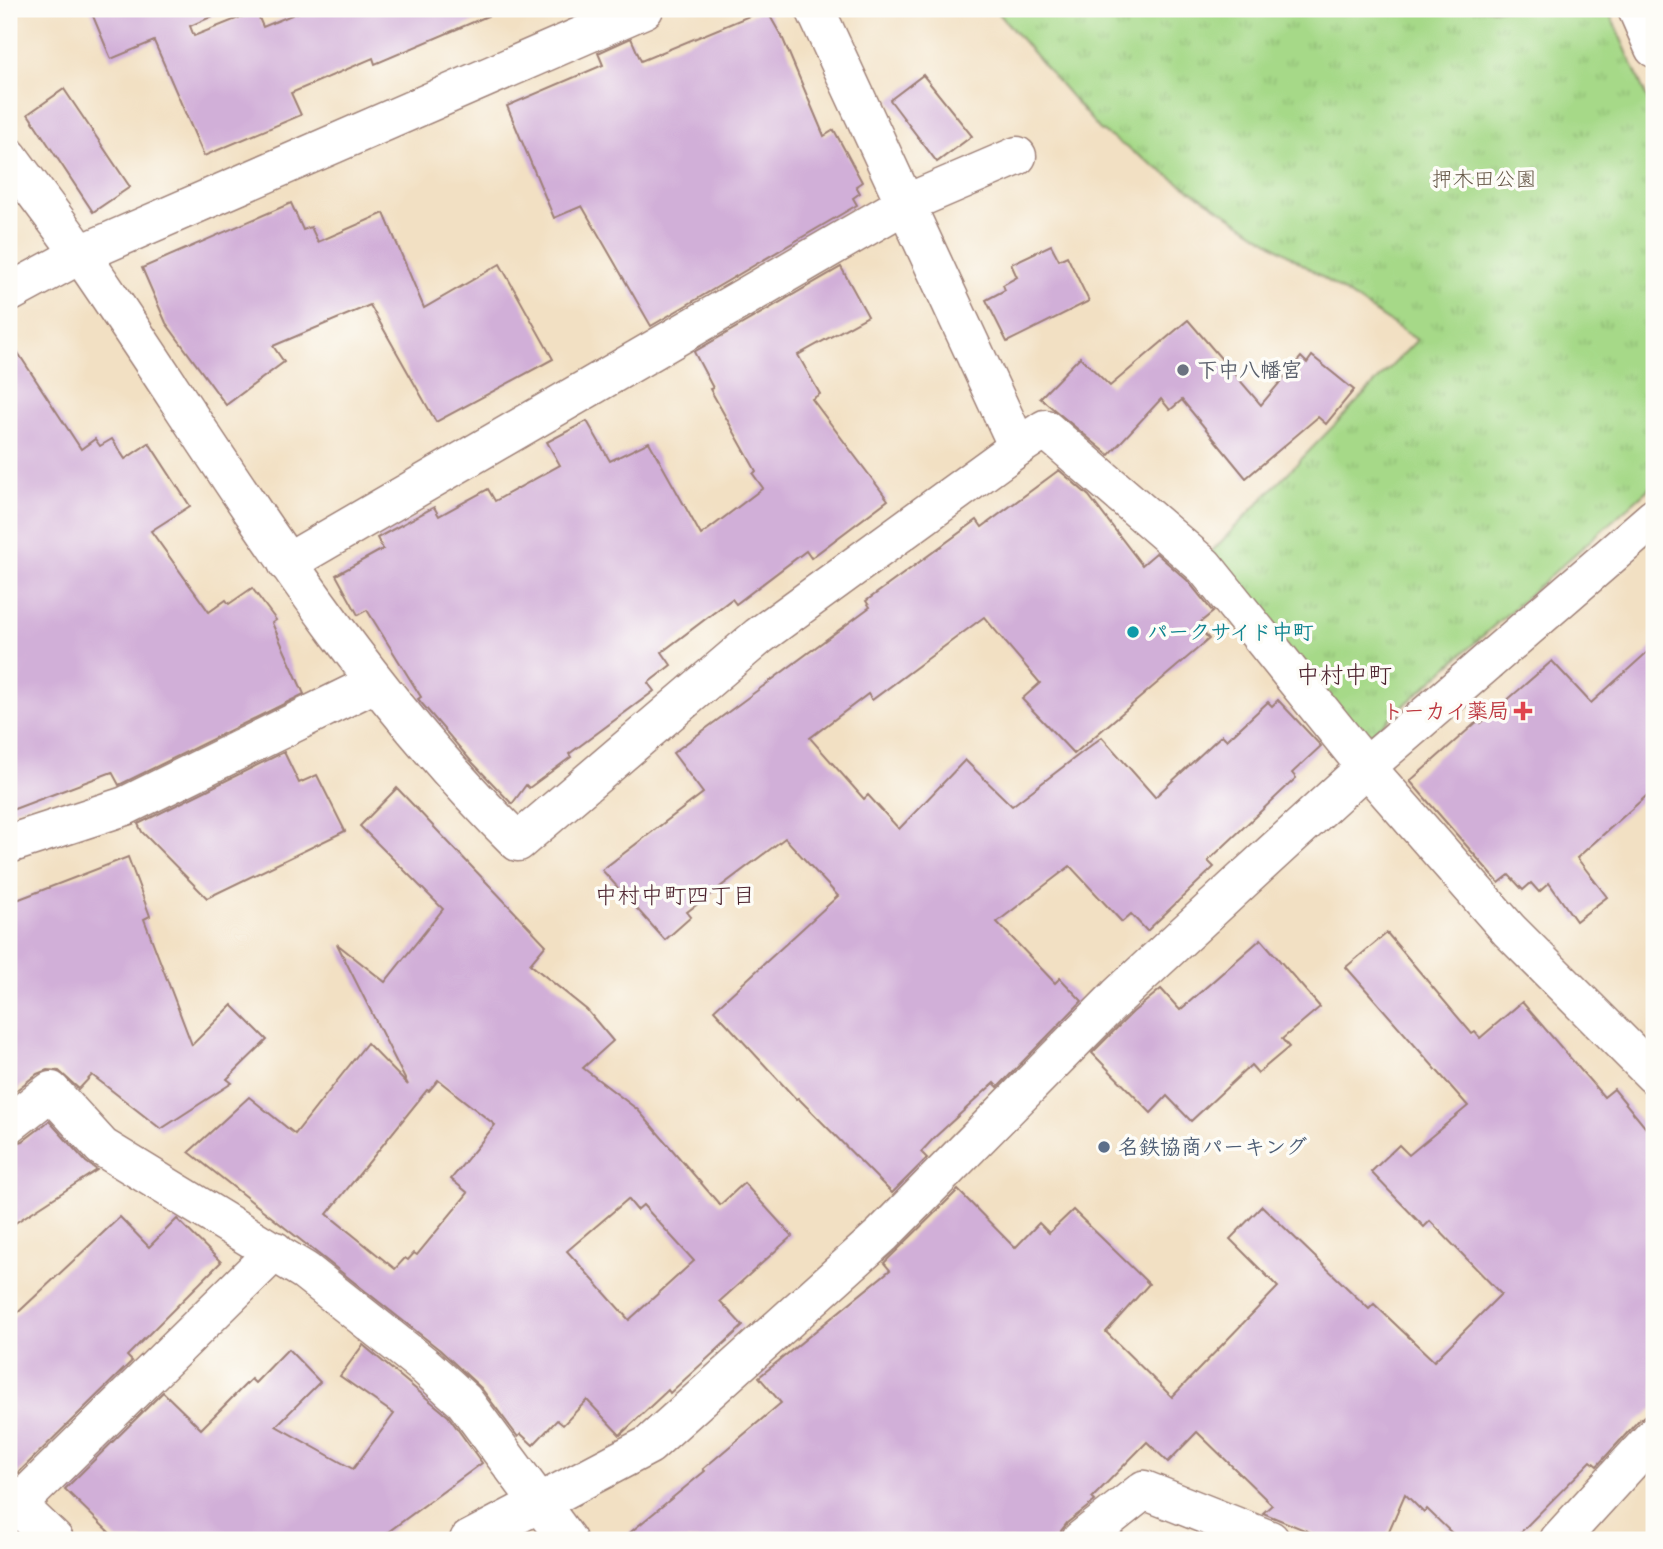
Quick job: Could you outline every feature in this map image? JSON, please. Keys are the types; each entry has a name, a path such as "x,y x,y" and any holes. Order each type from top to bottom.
{"street":[{"path":"9,293 80,254 644,9"},
{"path":"815,9 1018,447"},
{"path":"1637,9 1654,48"},
{"path":"287,563 905,204 1017,156"},
{"path":"9,157 80,254 287,563 374,683 492,817 518,842 759,636 1045,429 1204,566 1366,767 1509,930 1654,1075"},
{"path":"469,1540 649,1445 882,1235 1118,996 1366,767 1654,518"},
{"path":"9,844 125,806 374,683"},
{"path":"9,1124 51,1091 103,1147 305,1270 425,1366 464,1401 567,1540"},
{"path":"54,1540 12,1505 275,1251"},
{"path":"1559,1540 1654,1436"},
{"path":"1081,1540 1144,1490 1270,1540"},
{"path":"1159,1495 1194,1540"}],"green space":[{"name":"押木田公園","path":"995,9 1608,9 1654,114 1654,484 1373,733 1353,733 1210,553 1417,340 1100,130"}],"building":[{"path":"90,9 229,9 190,26 194,36 256,11 263,27 306,9 504,9 375,64 373,58 291,93 301,115 204,156 154,41 111,59"},
{"path":"766,9 783,39 824,136 834,130 862,182 856,186 860,193 853,198 857,205 651,326 582,206 554,218 507,106 603,65 598,53 631,38 641,61"},
{"path":"923,75 972,136 937,162 890,100"},
{"path":"64,89 130,187 93,212 28,114"},
{"path":"291,203 303,230 311,227 318,242 384,213 424,308 500,264 553,359 436,422 370,305 273,346 284,362 226,405 166,323 142,268"},
{"path":"1051,245 1059,260 1067,256 1089,301 1007,342 986,300 1005,290 1003,285 1017,277 1011,264"},
{"path":"841,267 868,316 798,355 820,394 812,399 888,500 811,558 806,551 736,604 732,599 662,652 671,665 648,683 654,691 569,754 571,757 529,788 526,785 512,804 418,699 421,697 367,610 358,615 336,575 383,549 377,538 434,507 439,516 488,489 495,501 560,465 547,442 587,421 610,461 649,442 701,535 763,488 753,474 756,471 710,389 713,388 694,352"},
{"path":"1188,320 1261,405 1301,357 1307,363 1312,356 1354,390 1326,424 1318,417 1246,478 1182,400 1170,410 1161,399 1109,455 1040,398 1080,357 1110,386"},
{"path":"9,339 81,449 95,439 100,446 112,439 125,459 149,443 190,506 151,531 209,612 226,600 229,604 252,588 276,620 272,623 304,694 119,785 112,772 9,811"},
{"path":"1059,470 1089,496 1142,565 1156,553 1188,581 1213,612 1197,625 1209,639 1074,754 1022,699 1040,683 984,617 872,700 868,694 810,738 864,799 868,795 899,829 965,760 1012,806 1102,737 1155,797 1222,735 1227,740 1268,702 1272,706 1278,700 1321,746 1292,773 1296,778 1208,861 1214,867 1147,931 1131,914 1122,922 1070,866 997,922 1055,983 1060,978 1082,1001 998,1087 994,1083 934,1138 921,1152 927,1158 892,1193 798,1098 796,1099 714,1010 838,896 785,838 687,912 691,917 665,940 602,870 703,793 673,753 870,607 866,601 977,520 982,527"},
{"path":"1654,646 1654,789 1577,858 1607,897 1576,921 1549,883 1539,892 1531,883 1523,890 1509,875 1499,883 1410,781 1552,661 1591,703"},
{"path":"284,752 299,783 317,775 345,831 207,898 142,832 138,824"},
{"path":"397,788 546,945 530,964 587,1010 613,1041 583,1068 638,1110 720,1205 744,1183 792,1236 720,1301 743,1326 620,1435 587,1400 563,1425 557,1420 533,1445 521,1434 518,1437 481,1388 440,1350 189,1152 249,1097 295,1134 367,1043 408,1085 337,944 385,982 443,909 360,826","holes":["438,1080 495,1125 451,1179 468,1193 417,1255 414,1253 408,1260 405,1258 395,1269 327,1214","628,1199 637,1210 643,1205 694,1261 629,1320 567,1251"]},
{"path":"128,857 150,916 144,919 192,1045 232,1005 267,1040 227,1079 232,1083 161,1129 92,1075 79,1089 59,1071 47,1070 37,1074 9,1096 9,903"},
{"path":"1387,933 1472,1034 1475,1032 1480,1038 1522,1002 1604,1097 1614,1089 1654,1138 1654,1408 1638,1421 1597,1466 1591,1461 1513,1540 1459,1540 1427,1509 1424,1513 1405,1494 1385,1540 1329,1540 1263,1513 1272,1505 1197,1432 1168,1462 1147,1442 1092,1498 1095,1501 1067,1523 1061,1531 1060,1540 621,1540 705,1471 703,1469 781,1403 759,1377 890,1270 884,1263 958,1190 1015,1248 1039,1223 1049,1233 1073,1210 1149,1284 1106,1332 1172,1397 1278,1287 1230,1239 1262,1206 1369,1309 1374,1304 1434,1361 1501,1294 1430,1221 1424,1227 1371,1172 1399,1145 1409,1155 1468,1106 1346,967"},
{"path":"1261,939 1320,1007 1282,1039 1289,1047 1258,1073 1251,1065 1191,1121 1167,1096 1151,1113 1092,1053 1133,1012 1161,989 1180,1010"},
{"path":"49,1121 86,1162 97,1170 9,1227 9,1145 23,1141"},
{"path":"120,1217 149,1247 177,1219 221,1262 127,1356 132,1361 15,1476 9,1476 9,1321"},
{"path":"363,1345 448,1416 482,1463 377,1540 117,1540 65,1489 163,1392 201,1429 251,1379 255,1383 288,1349 320,1382 276,1426 353,1469 394,1414 340,1376"}],"place":[{"name":"下中八幡宮","path":"1183,370"},
{"name":"パークサイド中町","path":"1133,632"},
{"name":"トーカイ薬局","path":"1523,711"},
{"name":"名鉄協商パーキング","path":"1104,1147"}],"district":[{"name":"中村中町","path":"1344,675"},
{"name":"中村中町四丁目","path":"675,895"}]}
